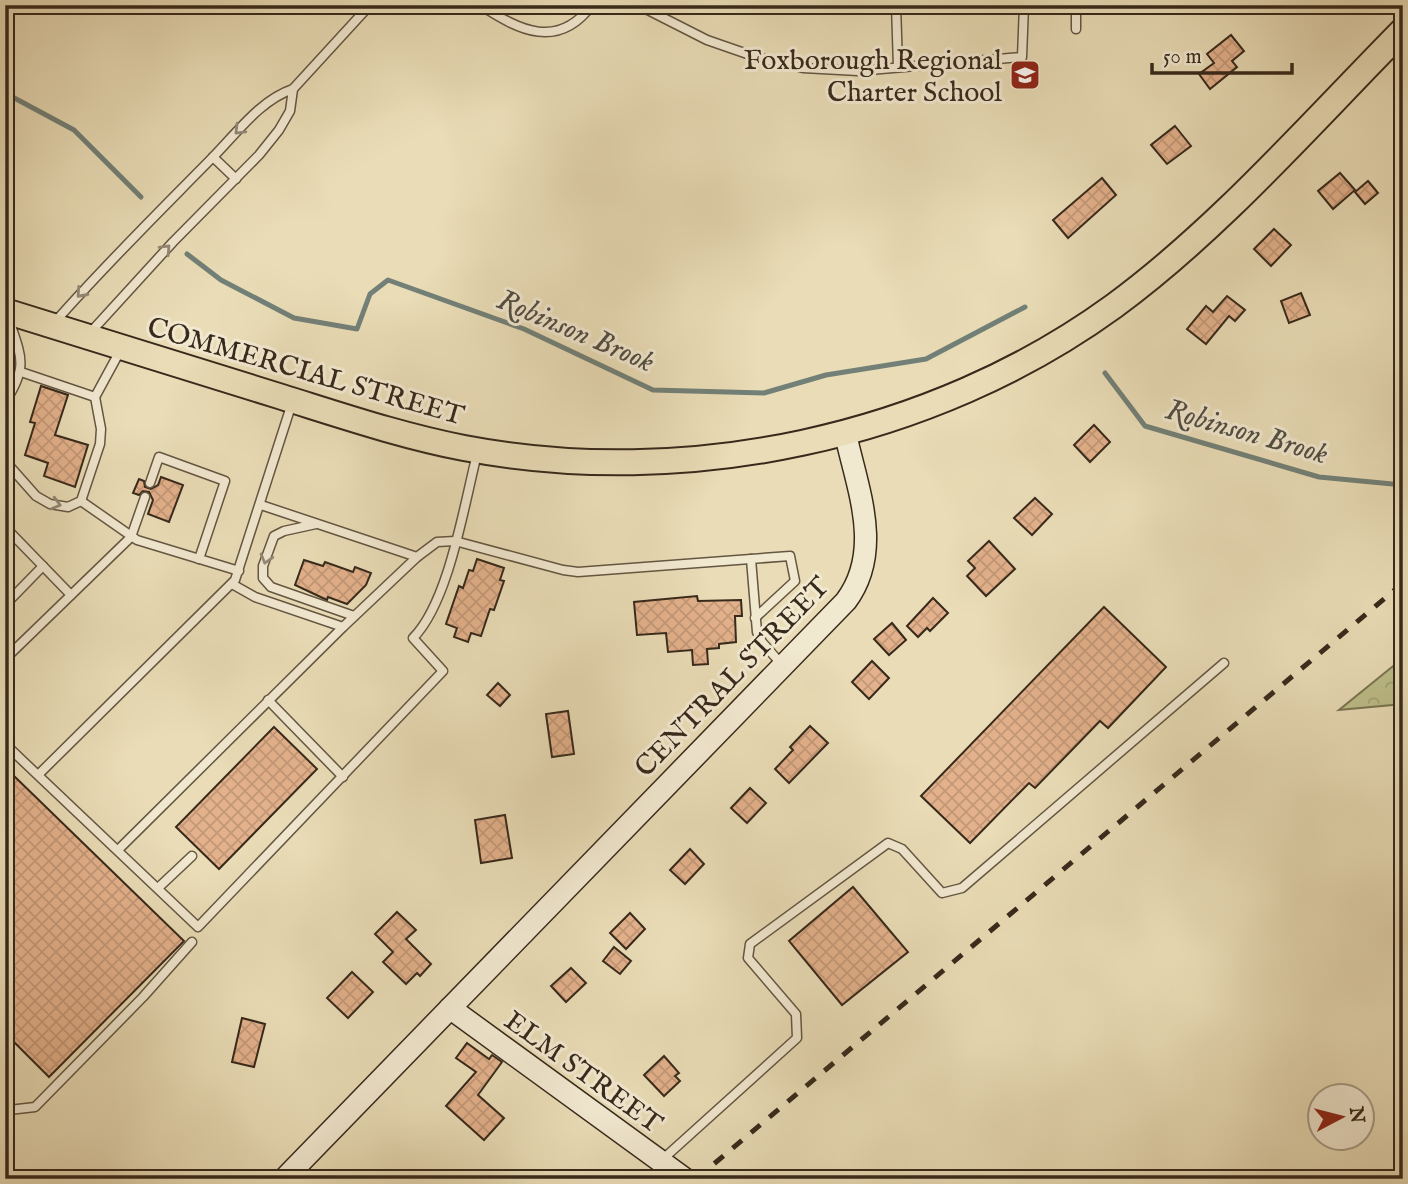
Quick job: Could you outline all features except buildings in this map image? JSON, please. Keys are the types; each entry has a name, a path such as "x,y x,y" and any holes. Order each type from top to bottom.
{"main road":[{"path":"845,432 908,412 991,378 1060,341 1114,306 1168,263 1206,228 1403,30"},
{"name":"COMMERCIAL STREET","path":"6,311 409,436 478,450 580,461 674,460 748,452 845,432"},
{"name":"CENTRAL STREET","path":"284,1179 846,601 863,572 866,555 865,527 845,432"},
{"name":"ELM STREET","path":"450,1008 685,1179"}],"lane":[{"path":"52,325 86,286 268,102 279,93 293,89 370,5"},
{"path":"480,5 510,22 548,33 570,27 592,5"},
{"path":"638,5 707,40 756,57 803,68 858,71 1022,57 1024,5"},
{"path":"896,5 898,67"},
{"path":"1076,5 1076,29"},
{"path":"87,337 279,130 290,111 293,89"},
{"path":"214,157 236,179"},
{"path":"5,402 21,372 19,351 6,311"},
{"path":"5,461 36,496 43,500 68,507 81,501 100,444 101,429 95,397 122,347"},
{"path":"21,372 95,397"},
{"path":"39,774 232,584 261,505 293,401"},
{"path":"5,744 198,927 443,671 413,638 426,624 435,607 478,450"},
{"path":"150,483 159,457 225,481 199,559"},
{"path":"5,659 131,537 145,497"},
{"path":"81,501 131,537 239,571"},
{"path":"261,505 417,557"},
{"path":"316,524 274,536 263,566 263,578 271,587 354,616"},
{"path":"5,527 71,595"},
{"path":"118,850 343,626 417,557 437,542 455,541 578,572 790,556 796,581 755,618"},
{"path":"751,559 759,637 784,666"},
{"path":"5,605 43,566"},
{"path":"232,584 255,597 343,626"},
{"path":"660,1161 797,1038 796,1014 748,958 750,944 888,843 902,849 942,893 962,888 1224,663"},
{"path":"268,701 343,777"},
{"path":"158,888 192,856"},
{"path":"5,1106 9,1110 35,1107 192,943"}],"green space":[{"path":"1403,658 1403,704 1339,710"}],"waterway":[{"name":"Robinson Brook","path":"5,93 74,130 141,197"},
{"name":"Robinson Brook","path":"187,254 221,280 294,318 357,329 370,294 388,280 524,329 653,390 764,393 826,375 926,359 1025,307"},
{"name":"Robinson Brook","path":"1105,373 1145,426 1319,477 1403,485"}],"railway":[{"path":"696,1179 1403,583"}],"place":[{"name":"Foxborough Regional Charter School","path":"1025,75"}]}
